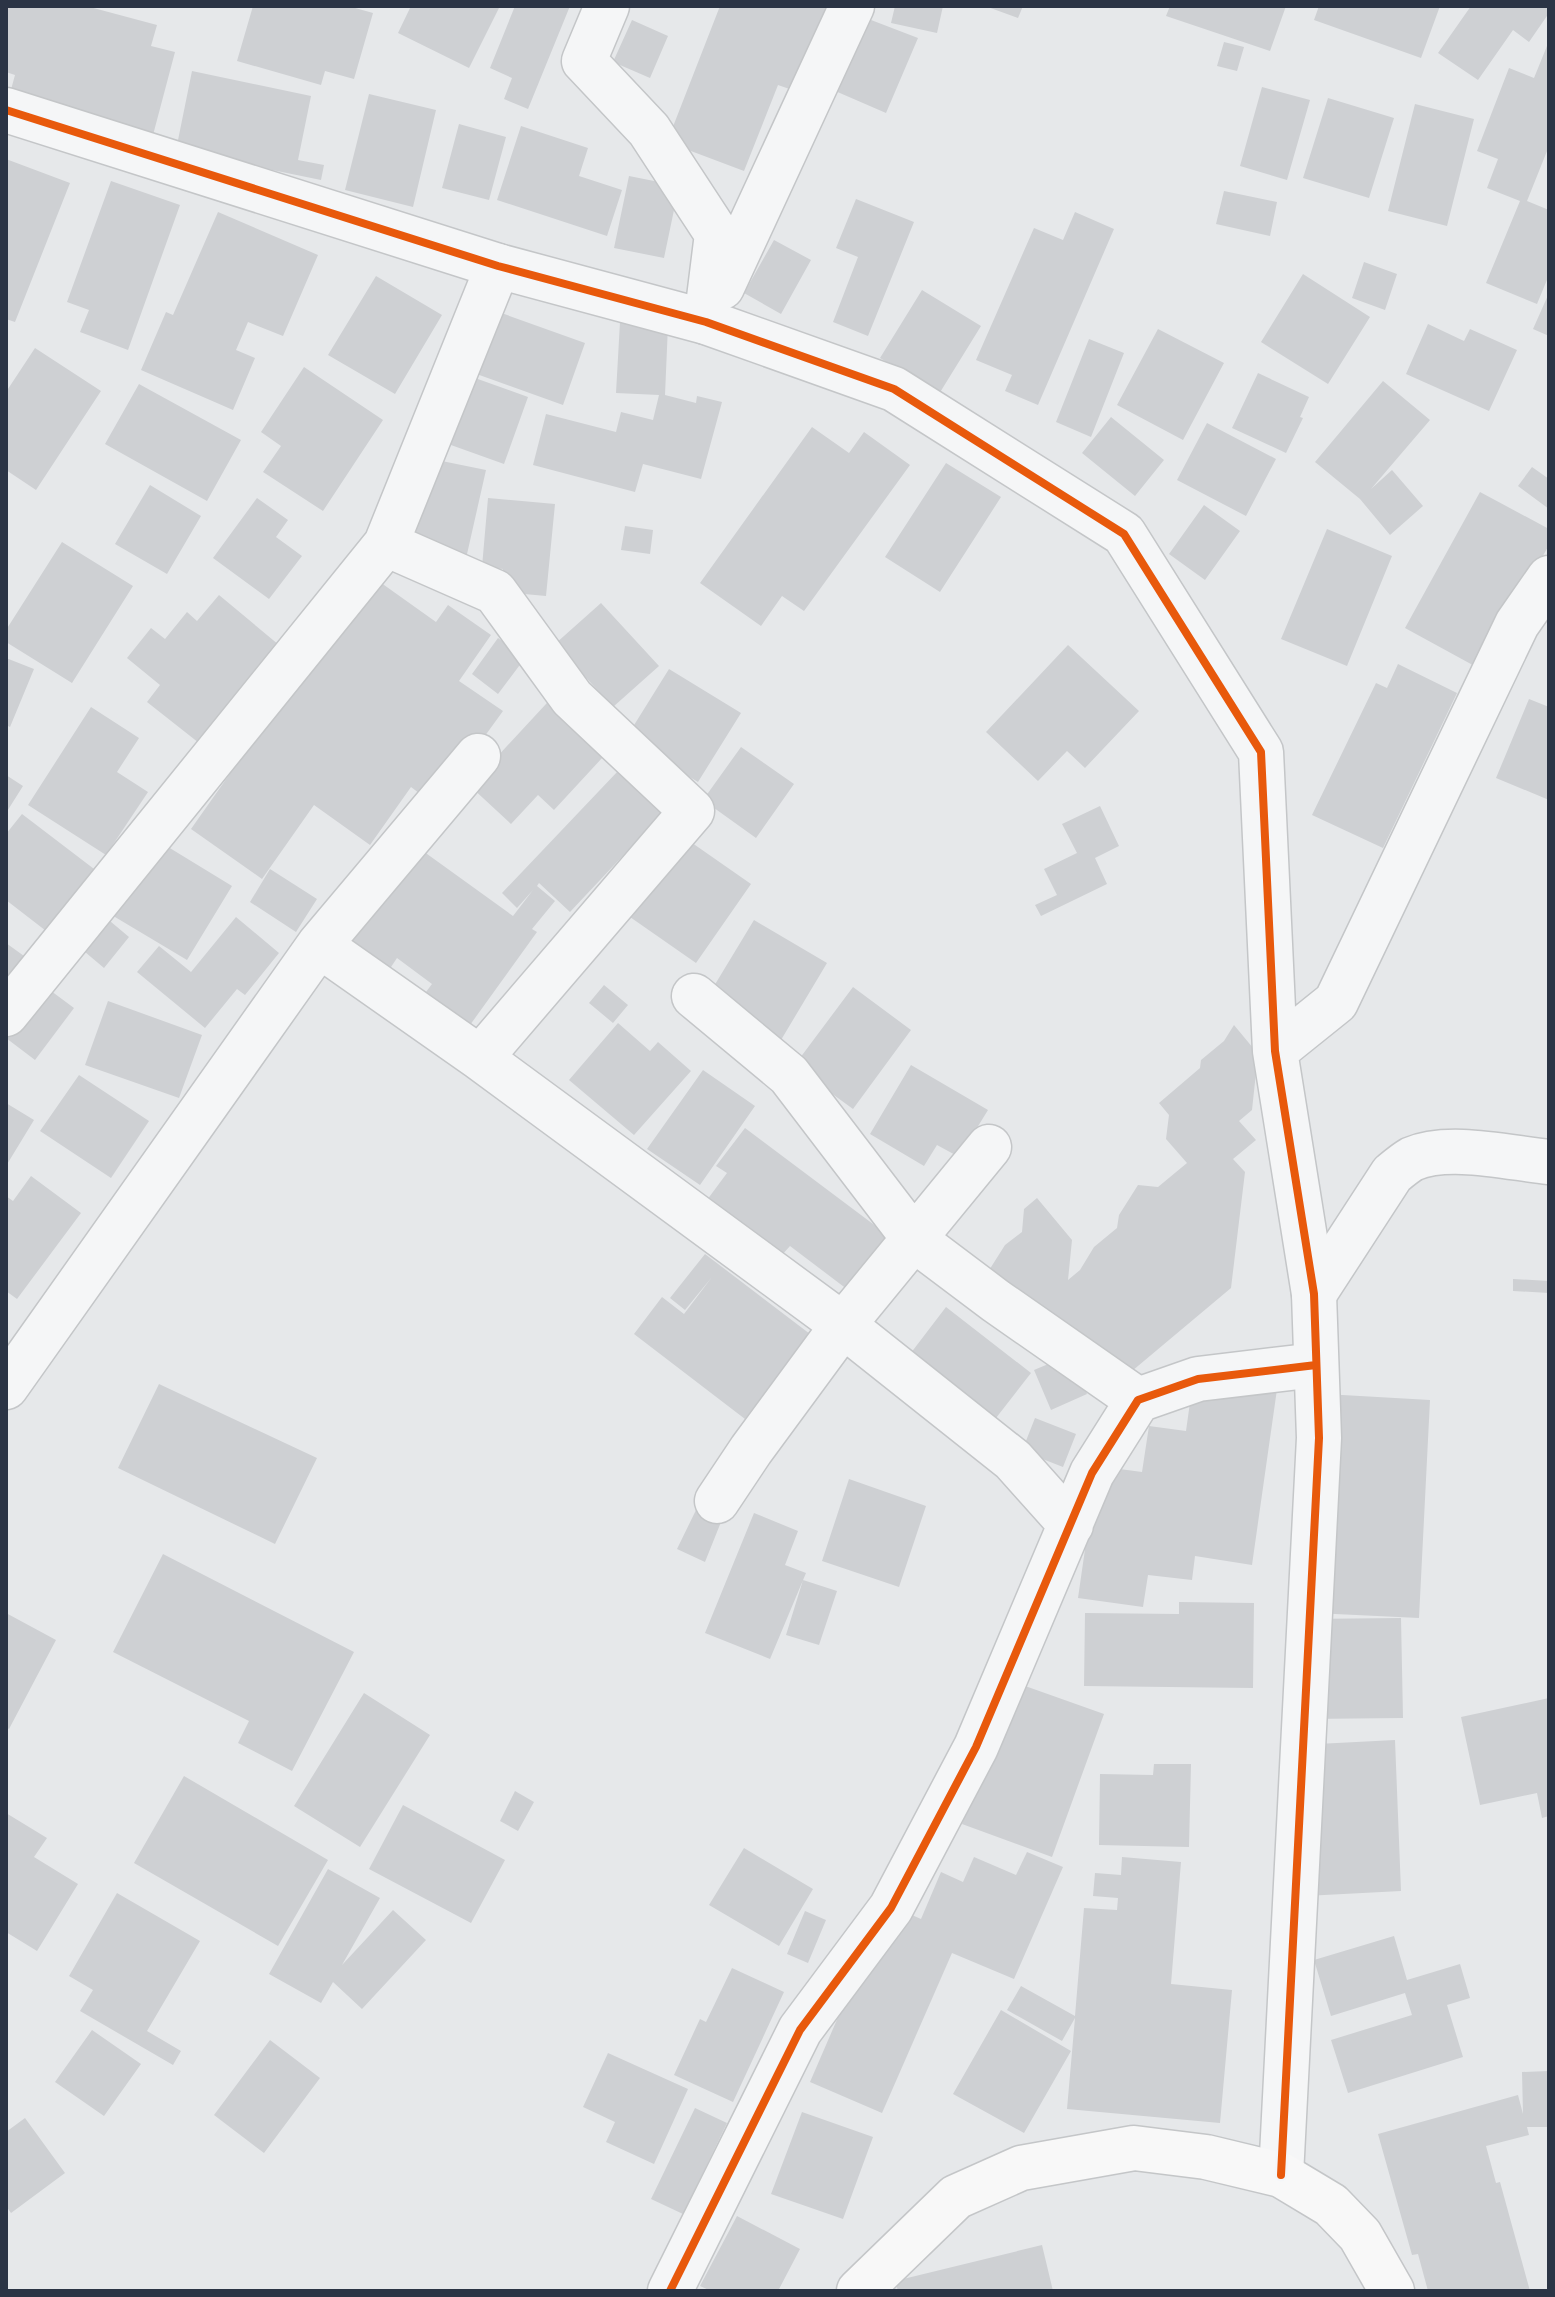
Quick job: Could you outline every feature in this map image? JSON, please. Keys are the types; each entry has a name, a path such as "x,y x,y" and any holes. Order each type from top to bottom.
{"main road":[{"path":"859,2291 956,2197 1021,2168 1134,2148 1206,2157 1281,2175 1331,2205 1360,2235 1392,2291"}],"street":[{"path":"607,6 584,61 649,130 717,234 706,322"},
{"path":"706,322 852,6"},
{"path":"6,110 498,266 706,322 894,389 1124,534 1261,752 1275,1051 1314,1294 1319,1438 1281,2175"},
{"path":"6,1014 386,544 498,266"},
{"path":"386,544 495,592 572,698 692,811 480,1058"},
{"path":"1275,1051 1336,1002 1517,624 1549,578"},
{"path":"6,1387 319,945 478,756"},
{"path":"319,945 480,1058 843,1325 1013,1460 1071,1525"},
{"path":"694,996 789,1075 915,1240 1138,1400"},
{"path":"717,1501 843,1325 989,1147"},
{"path":"1314,1294 1392,1174 1410,1160 1432,1153 1471,1153 1549,1162"},
{"path":"670,2291 800,2030 891,1908 962,1774 1092,1473 1138,1400 1198,1379 1316,1365"}],"building":[{"path":"6,6 86,6 157,25 151,46 175,52 153,135 9,97 15,75 6,72"},
{"path":"253,6 348,6 373,13 354,79 325,71 321,85 237,61"},
{"path":"405,6 500,6 469,68 398,33 410,8"},
{"path":"515,6 570,6 528,109 504,99 512,78 490,68"},
{"path":"720,6 835,6 801,93 778,85 744,171 667,142"},
{"path":"895,6 943,6 937,33 891,23"},
{"path":"985,6 1023,6 1018,18"},
{"path":"1170,6 1286,6 1270,51 1166,16"},
{"path":"1319,6 1440,6 1421,58 1314,20"},
{"path":"1471,6 1549,6 1549,13 1529,42 1513,30 1478,80 1438,53"},
{"path":"858,15 918,38 886,113 826,87"},
{"path":"632,20 668,36 650,78 613,62"},
{"path":"1549,41 1549,146 1527,201 1549,210 1549,275 1537,304 1486,283 1520,201 1487,188 1498,159 1477,151 1509,68 1534,78"},
{"path":"1224,42 1244,47 1237,71 1217,66"},
{"path":"192,71 311,96 298,160 324,165 321,180 176,150"},
{"path":"1262,87 1310,100 1287,180 1240,166"},
{"path":"369,94 436,110 413,207 345,190"},
{"path":"1328,98 1394,118 1369,198 1303,178"},
{"path":"1415,104 1474,119 1447,226 1388,211"},
{"path":"459,124 506,137 489,200 442,188"},
{"path":"521,126 588,148 579,176 622,190 607,236 497,200"},
{"path":"6,159 70,183 15,322 6,319"},
{"path":"629,176 679,186 664,258 614,248"},
{"path":"111,181 180,205 128,350 80,332 89,310 67,302"},
{"path":"1224,191 1277,202 1270,236 1216,224"},
{"path":"856,199 914,222 868,336 833,322 858,257 836,248"},
{"path":"218,212 318,255 283,336 248,322 236,350 255,358 233,410 141,370 166,312 173,315"},
{"path":"1075,212 1114,229 1038,405 1005,391 1012,375 976,360 1034,228 1063,240"},
{"path":"774,240 811,260 781,314 744,293"},
{"path":"1364,262 1397,274 1385,310 1352,298"},
{"path":"1303,274 1370,317 1328,384 1261,342"},
{"path":"376,276 442,315 395,394 328,355"},
{"path":"922,290 981,326 939,394 880,358"},
{"path":"1549,293 1549,336 1533,329"},
{"path":"493,310 585,343 563,405 471,372"},
{"path":"620,322 668,325 665,395 696,403 697,396 722,402 701,479 643,464 635,492 533,465 546,414 616,432 621,412 653,420 659,395 616,393"},
{"path":"1428,324 1464,341 1470,329 1517,350 1489,411 1406,374"},
{"path":"1158,329 1224,363 1183,440 1117,405"},
{"path":"1089,339 1124,353 1091,437 1056,422"},
{"path":"35,348 101,391 36,490 6,470 6,392"},
{"path":"304,367 383,420 323,511 263,472 281,446 261,432"},
{"path":"461,373 528,397 504,464 437,440"},
{"path":"1258,373 1309,397 1300,417 1303,418 1286,453 1232,428"},
{"path":"1383,381 1430,420 1371,489 1392,470 1423,506 1390,535 1360,499 1315,462"},
{"path":"139,384 241,440 207,501 105,444"},
{"path":"1111,417 1164,460 1135,496 1082,453"},
{"path":"1207,423 1276,459 1246,516 1177,480"},
{"path":"812,427 849,453 864,432 910,465 804,611 782,596 761,626 700,583"},
{"path":"427,458 486,470 465,563 406,551"},
{"path":"946,463 1001,497 940,592 885,557"},
{"path":"1532,467 1549,479 1549,509 1518,486"},
{"path":"150,485 201,516 167,574 115,544"},
{"path":"1480,492 1549,529 1549,545 1480,669 1405,628"},
{"path":"257,498 288,520 276,537 302,556 269,599 213,558"},
{"path":"488,498 555,504 546,596 501,592 503,569 482,567"},
{"path":"1204,505 1240,531 1205,580 1169,554"},
{"path":"625,526 653,530 650,554 621,550"},
{"path":"1327,529 1392,556 1347,666 1281,639"},
{"path":"62,542 133,586 72,683 6,642 6,630"},
{"path":"370,575 436,622 448,605 491,635 459,681 503,711 431,802 411,787 370,845 314,805 262,879 191,829"},
{"path":"219,595 279,645 199,743 147,702 160,685 127,658 151,628 165,639 187,612 197,621"},
{"path":"601,603 659,666 613,707 555,644"},
{"path":"498,638 525,658 498,694 472,674"},
{"path":"1068,645 1139,711 1085,768 1067,751 1038,781 986,732"},
{"path":"6,658 34,669 10,727 6,725"},
{"path":"1398,664 1457,693 1383,848 1312,815 1376,683 1387,688"},
{"path":"669,669 741,713 698,782 626,738"},
{"path":"558,691 615,744 554,810 538,795 511,824 470,786"},
{"path":"1529,699 1549,707 1549,800 1496,778"},
{"path":"91,707 139,738 117,772 148,792 106,855 28,805"},
{"path":"741,747 794,784 756,838 703,800"},
{"path":"618,771 663,813 570,912 539,883 537,886 555,901 532,929 537,932 465,1032 420,1000 432,984 397,958 389,970 348,941 416,846 513,916 533,890 517,908 502,893"},
{"path":"6,775 23,786 6,813"},
{"path":"1100,806 1119,846 1095,858 1107,884 1041,916 1035,905 1057,895 1044,869 1077,853 1062,824"},
{"path":"22,814 98,872 50,934 6,900 6,834"},
{"path":"685,838 751,884 696,963 630,917"},
{"path":"155,839 232,886 187,960 110,914"},
{"path":"270,869 317,899 296,932 250,902"},
{"path":"98,911 129,937 104,968 72,941"},
{"path":"236,917 279,953 245,995 237,989 205,1028 137,972 159,946 191,972"},
{"path":"754,920 827,963 781,1040 708,996"},
{"path":"6,943 24,956 6,982"},
{"path":"39,982 74,1008 35,1060 6,1038 6,1027"},
{"path":"604,985 628,1005 613,1023 589,1003"},
{"path":"853,987 911,1030 853,1109 794,1066"},
{"path":"108,1001 202,1035 179,1098 85,1065"},
{"path":"618,1023 650,1051 658,1042 691,1071 634,1135 569,1080"},
{"path":"1234,1025 1258,1054 1252,1110 1239,1121 1256,1140 1233,1159 1245,1172 1231,1288 1132,1371 981,1283 1005,1245 1022,1232 1024,1209 1037,1198 1072,1240 1068,1280 1080,1270 1094,1247 1117,1228 1119,1215 1138,1185 1158,1187 1187,1163 1166,1139 1169,1115 1159,1103 1200,1068 1201,1060 1224,1041"},
{"path":"911,1065 988,1110 959,1157 937,1145 924,1166 870,1134"},
{"path":"703,1070 755,1106 700,1185 647,1149"},
{"path":"79,1075 149,1121 111,1178 40,1131"},
{"path":"6,1103 34,1120 6,1166"},
{"path":"745,1128 901,1245 860,1299 790,1246 781,1256 707,1200 727,1173 716,1166"},
{"path":"31,1176 81,1213 17,1299 6,1291 6,1196 13,1201"},
{"path":"705,1254 810,1334 745,1419 634,1334 662,1297 684,1314 712,1277 685,1310 670,1298"},
{"path":"1513,1279 1549,1281 1549,1293 1513,1291"},
{"path":"946,1307 1031,1373 989,1427 904,1362"},
{"path":"1070,1355 1087,1394 1051,1410 1034,1370"},
{"path":"1281,1361 1252,1565 1195,1556 1192,1580 1148,1575 1143,1607 1078,1598 1097,1466 1142,1472 1149,1426 1186,1431 1193,1381"},
{"path":"159,1384 317,1458 275,1544 118,1468"},
{"path":"1325,1394 1430,1400 1419,1618 1314,1613"},
{"path":"1035,1418 1076,1434 1063,1467 1022,1451"},
{"path":"849,1479 926,1506 899,1587 822,1561"},
{"path":"697,1508 723,1517 705,1562 677,1549"},
{"path":"754,1513 798,1531 785,1565 806,1573 770,1659 705,1633"},
{"path":"163,1554 354,1652 292,1771 238,1743 249,1721 113,1652"},
{"path":"803,1580 837,1591 819,1645 786,1635"},
{"path":"1179,1602 1254,1603 1253,1688 1084,1686 1085,1613 1179,1614"},
{"path":"6,1613 56,1640 9,1729 6,1727"},
{"path":"1401,1618 1403,1718 1307,1719 1305,1619"},
{"path":"1014,1682 1104,1714 1052,1857 962,1824"},
{"path":"364,1693 430,1735 360,1847 294,1806"},
{"path":"1549,1698 1549,1816 1542,1818 1537,1793 1480,1805 1461,1717"},
{"path":"1395,1740 1401,1891 1305,1896 1298,1745"},
{"path":"1154,1764 1191,1764 1189,1847 1099,1845 1100,1774 1153,1775"},
{"path":"184,1776 328,1860 278,1946 134,1863"},
{"path":"515,1791 534,1802 518,1831 500,1821"},
{"path":"403,1805 505,1860 471,1923 369,1869"},
{"path":"6,1813 47,1838 34,1857 78,1884 37,1951 6,1932"},
{"path":"744,1848 813,1889 779,1946 709,1905"},
{"path":"1027,1852 1063,1867 1014,1979 952,1953 882,2113 810,2082 887,1904 921,1919 941,1872 963,1882 974,1857 1016,1875"},
{"path":"1122,1857 1181,1862 1171,1984 1232,1990 1220,2123 1067,2109 1075,2018 1062,2041 1007,2010 1021,1986 1075,2016 1084,1908 1117,1910 1118,1898 1093,1896 1095,1873 1121,1875"},
{"path":"328,1869 380,1898 342,1965 393,1910 426,1940 362,2009 333,1982 321,2003 269,1974"},
{"path":"117,1893 200,1941 147,2031 181,2051 173,2065 80,2011 93,1990 69,1976"},
{"path":"805,1911 826,1920 808,1963 787,1954"},
{"path":"1394,1936 1407,1980 1460,1964 1470,1998 1447,2005 1463,2057 1348,2093 1331,2040 1412,2015 1405,1993 1331,2016 1314,1960"},
{"path":"732,1968 784,1992 733,2102 674,2075 700,2019 706,2022"},
{"path":"1001,2010 1071,2051 1024,2133 953,2094"},
{"path":"92,2030 141,2064 104,2116 55,2082"},
{"path":"270,2040 320,2078 264,2153 214,2115"},
{"path":"608,2053 688,2089 654,2164 606,2142 615,2122 583,2107"},
{"path":"1549,2071 1549,2127 1527,2127 1529,2135 1486,2146 1496,2183 1500,2182 1530,2291 1428,2291 1418,2254 1412,2255 1378,2134 1518,2095 1523,2114 1522,2072"},
{"path":"695,2108 727,2123 683,2214 651,2199"},
{"path":"802,2112 873,2137 843,2219 771,2194"},
{"path":"25,2118 65,2173 11,2213 6,2206 6,2132"},
{"path":"737,2216 800,2249 778,2291 711,2291 700,2286"},
{"path":"1042,2245 1053,2291 898,2291 895,2281"}],"cycle path":[{"path":"6,110 498,266 706,322 894,389 1124,534 1261,752 1275,1051 1314,1294 1319,1438 1281,2175"},
{"path":"670,2291 800,2030 891,1908 976,1747 1092,1473 1138,1400 1198,1379 1316,1365"}]}
